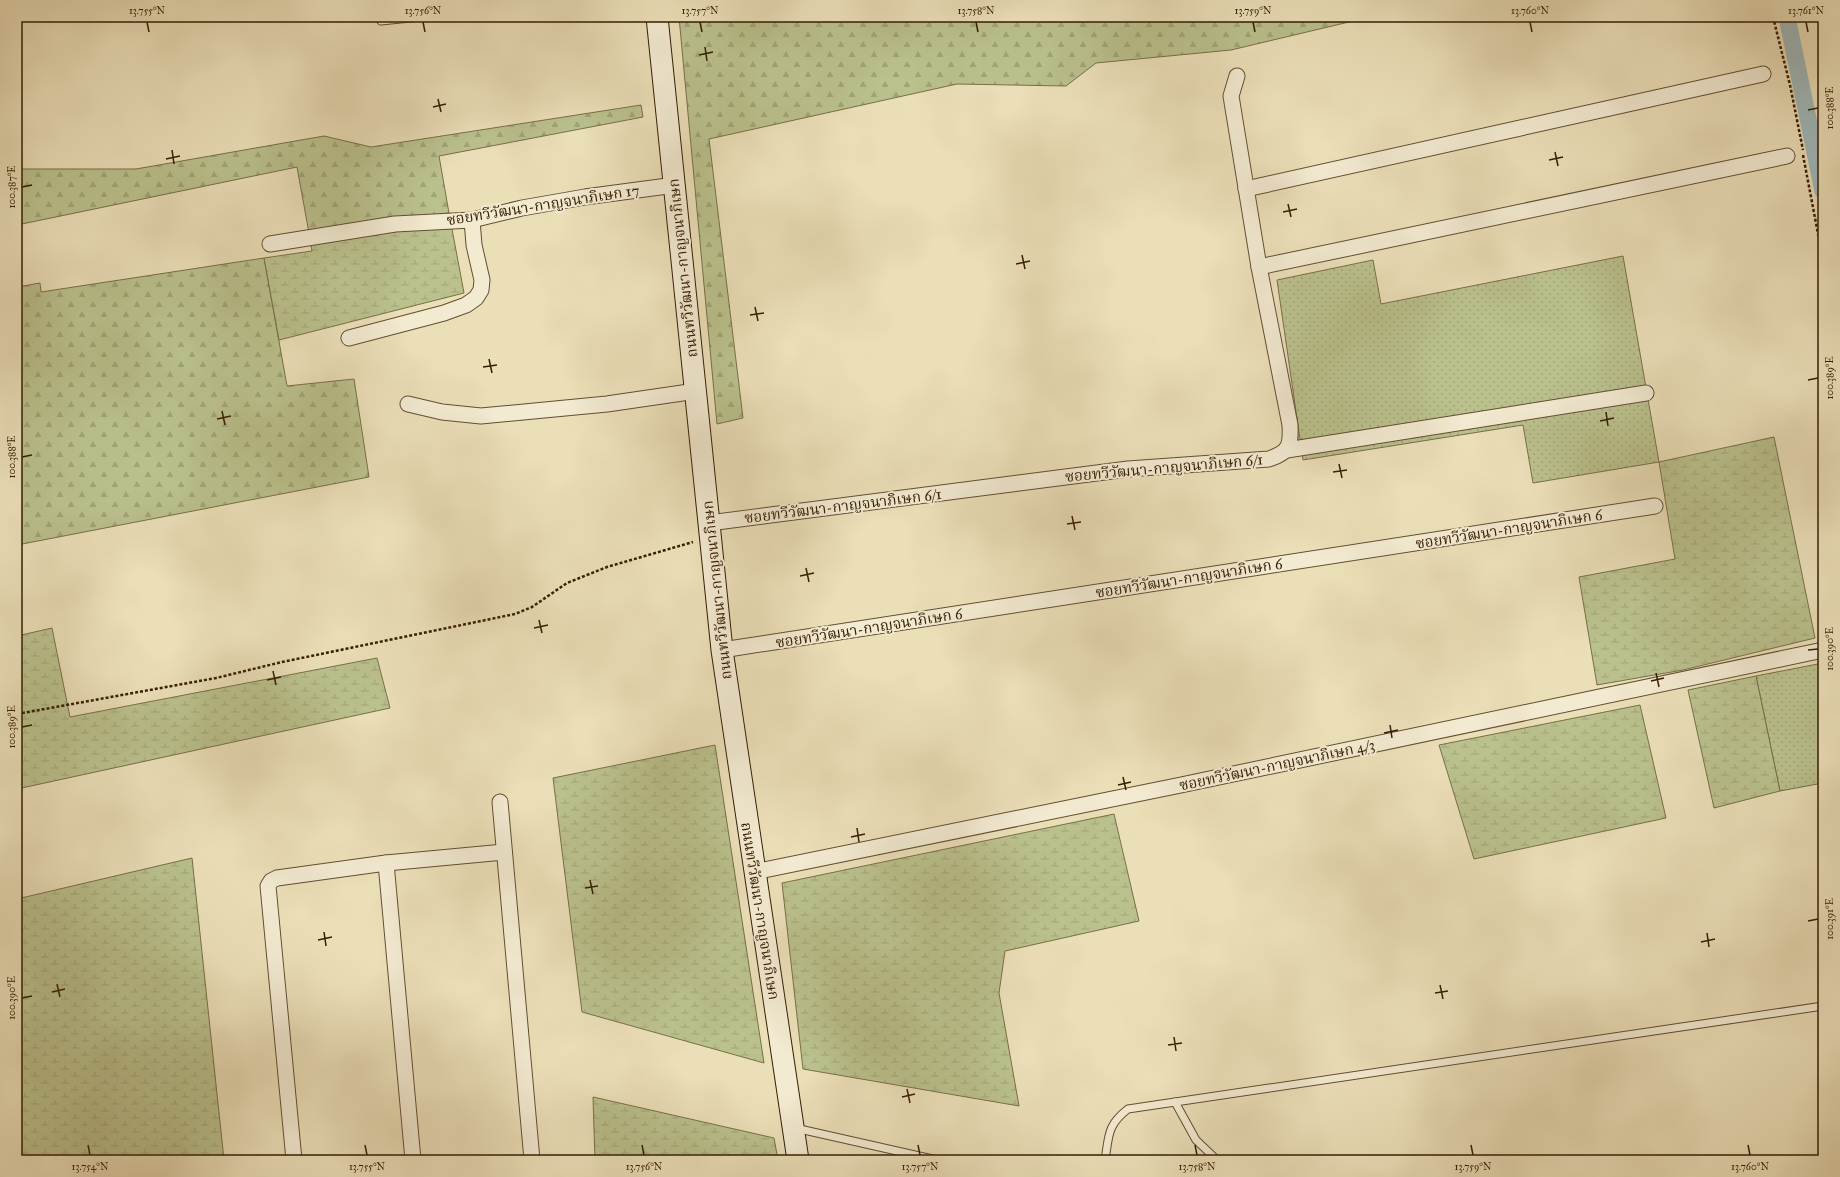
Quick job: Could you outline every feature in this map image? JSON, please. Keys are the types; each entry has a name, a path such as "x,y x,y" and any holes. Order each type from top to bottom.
{"street":[{"name":"ถนนทวีวัฒนา-กาญจนาภิเษก","path":"658,17 722,650 798,1160"},
{"path":"1246,189 1763,74"},
{"path":"1237,76 1231,96 1259,267 1290,425 1291,437 1287,450"},
{"path":"1259,267 1787,156"},
{"name":"ซอยทวีวัฒนา-กาญจนาภิเษก 17","path":"270,244 395,224 472,220 522,208 585,197 675,185"},
{"path":"349,338 444,313 466,305 476,298 481,290 482,280 474,245 472,220"},
{"path":"408,404 442,412 480,416 607,404 696,391"},
{"name":"ซอยทวีวัฒนา-กาญจนาภิเษก 6/1","path":"710,530 1128,469 1269,459 1287,450 1646,393"},
{"name":"ซอยทวีวัฒนา-กาญจนาภิเษก 6","path":"722,650 1655,506"},
{"name":"ซอยทวีวัฒนา-กาญจนาภิเษก 4/3","path":"754,872 1182,785 1823,650"},
{"path":"500,802 532,1160"},
{"path":"294,1160 268,886 271,880 276,878 386,863 504,852"},
{"path":"386,863 413,1160"}],"lane":[{"path":"381,21 420,17"},
{"path":"1105,1160 1109,1132 1116,1118 1128,1109 1823,1006"},
{"path":"1175,1102 1196,1140 1217,1160"},
{"path":"793,1127 937,1160"}],"path":[{"path":"1773,17 1790,85 1823,260"},
{"path":"17,714 216,678 282,662 515,614 532,607 567,583 710,530"}],"green space":[{"path":"679,17 1370,17 1231,50 1096,63 1066,86 957,84 709,139 743,418 717,424"},
{"path":"641,105 643,117 439,156 449,213 309,233 297,167 17,225 17,169 136,169 324,136 371,147"},
{"path":"449,213 464,293 279,340 264,258 312,251 309,233"},
{"path":"1623,256 1659,462 1533,483 1523,425 1303,460 1277,280 1373,260 1381,304"},
{"path":"264,258 287,386 354,379 369,477 17,545 17,287 40,283 41,292"},
{"path":"1774,437 1815,638 1683,670 1597,685 1579,577 1675,559 1659,462"},
{"path":"52,628 70,717 377,658 390,708 17,789 17,636"},
{"path":"1823,663 1823,783 1780,791 1756,676"},
{"path":"1756,676 1780,791 1714,808 1688,690"},
{"path":"1640,705 1666,818 1474,859 1439,745"},
{"path":"715,745 764,1063 582,1012 553,778"},
{"path":"1114,814 1139,921 1005,951 999,993 1019,1106 803,1069 782,883"},
{"path":"192,858 224,1160 17,1160 17,899"},
{"path":"593,1097 774,1138 778,1160 595,1160"}],"waterway":[{"path":"1787,17 1823,191"}]}
